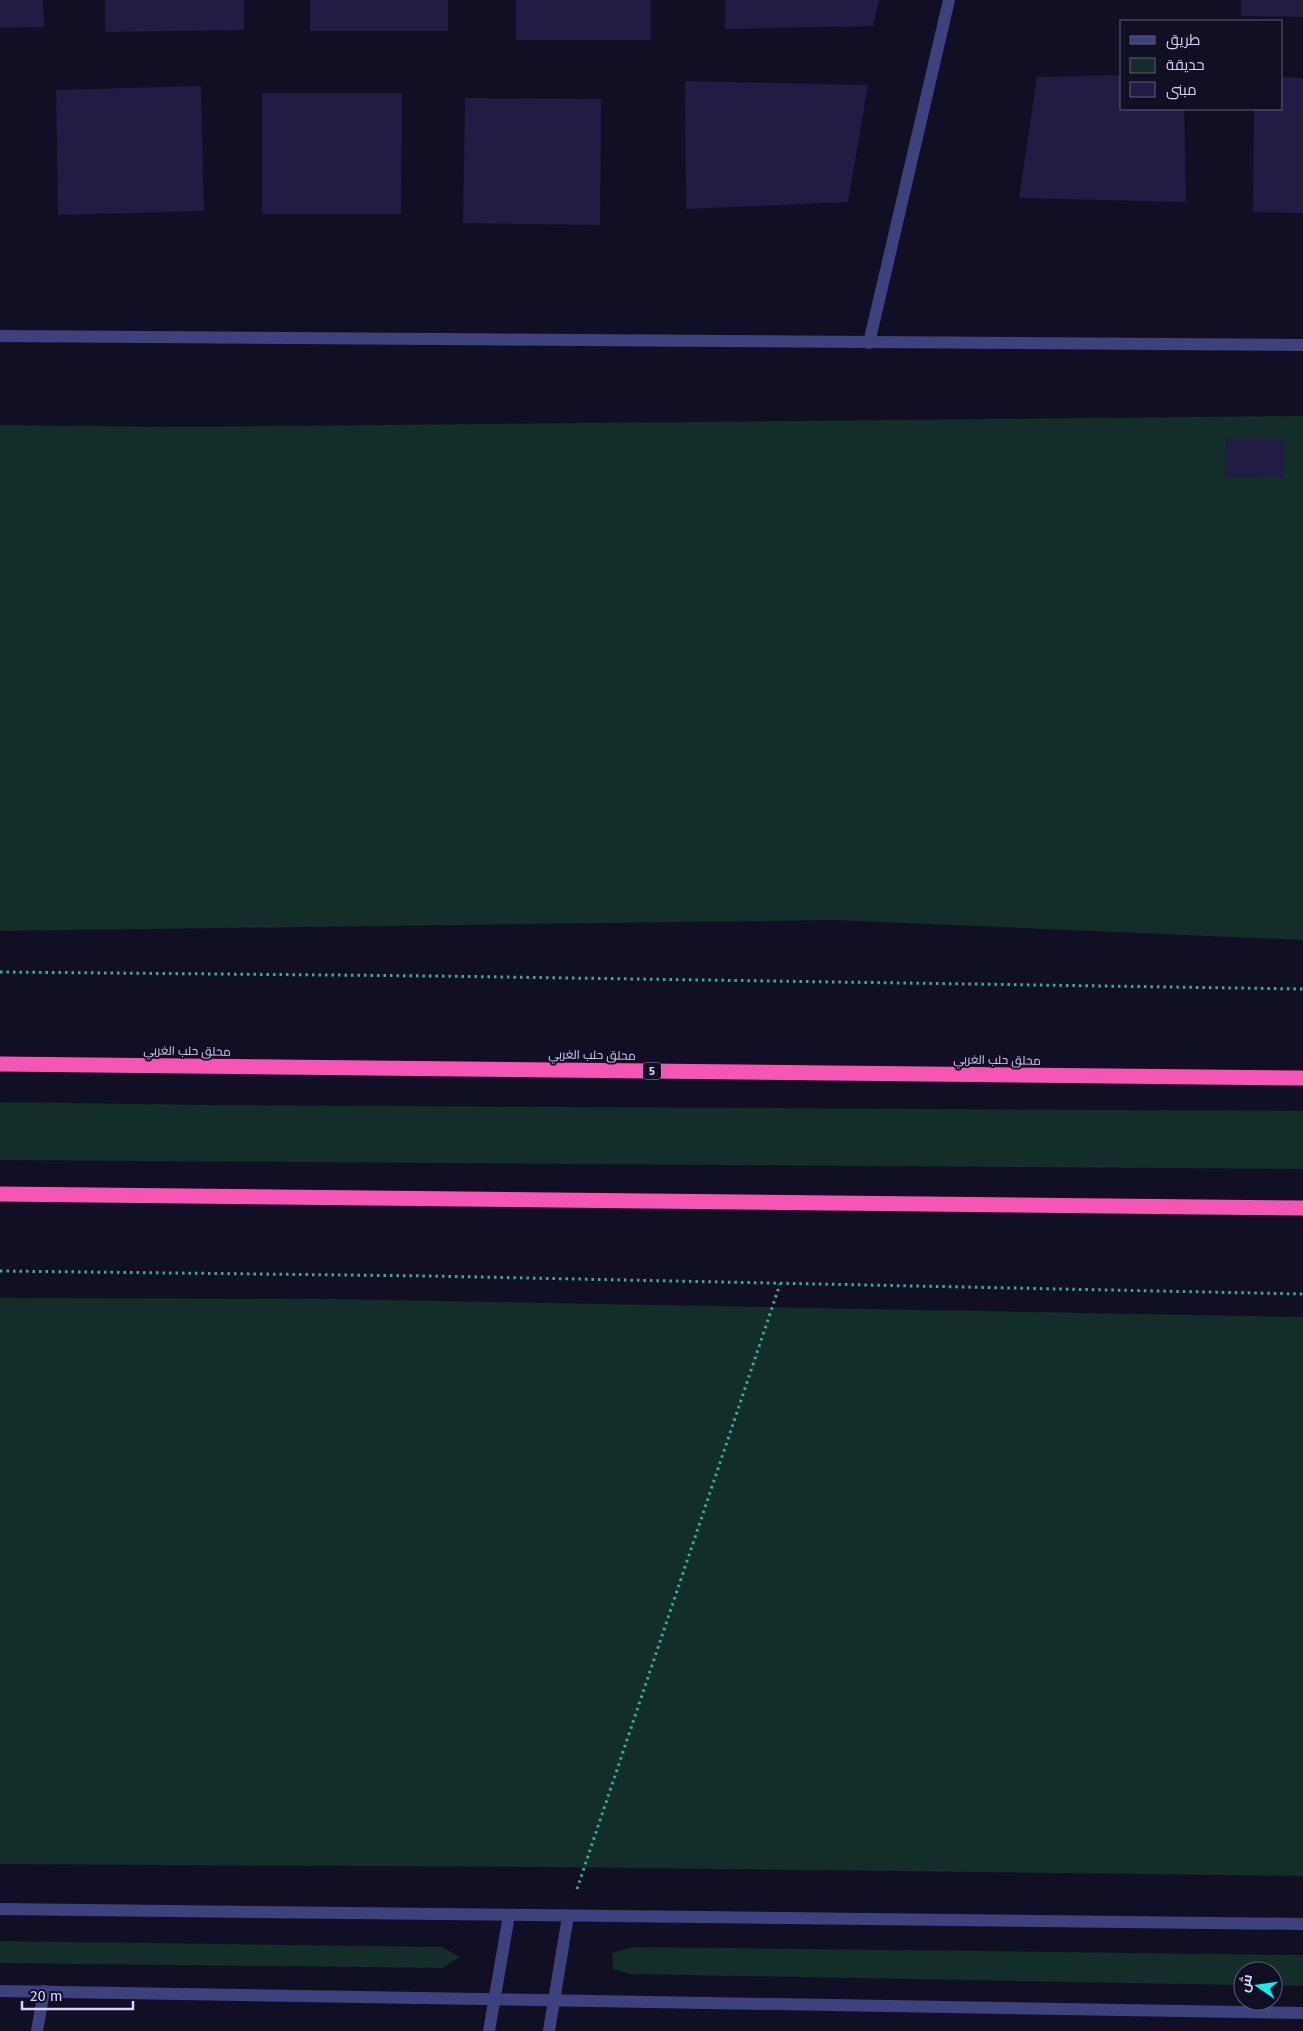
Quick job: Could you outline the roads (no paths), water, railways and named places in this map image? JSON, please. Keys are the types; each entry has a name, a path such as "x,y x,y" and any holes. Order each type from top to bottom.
{"highway":[{"name":"محلق حلب الغربي","path":"0,1064 1303,1078"},
{"path":"0,1194 1303,1208"}],"street":[{"path":"869,343 949,0"},
{"path":"0,336 1303,346"},
{"path":"0,1910 1303,1924"},
{"path":"489,2031 509,1915"},
{"path":"549,2031 568,1916"},
{"path":"0,1991 1303,2014"},
{"path":"37,2031 44,1991"}]}
